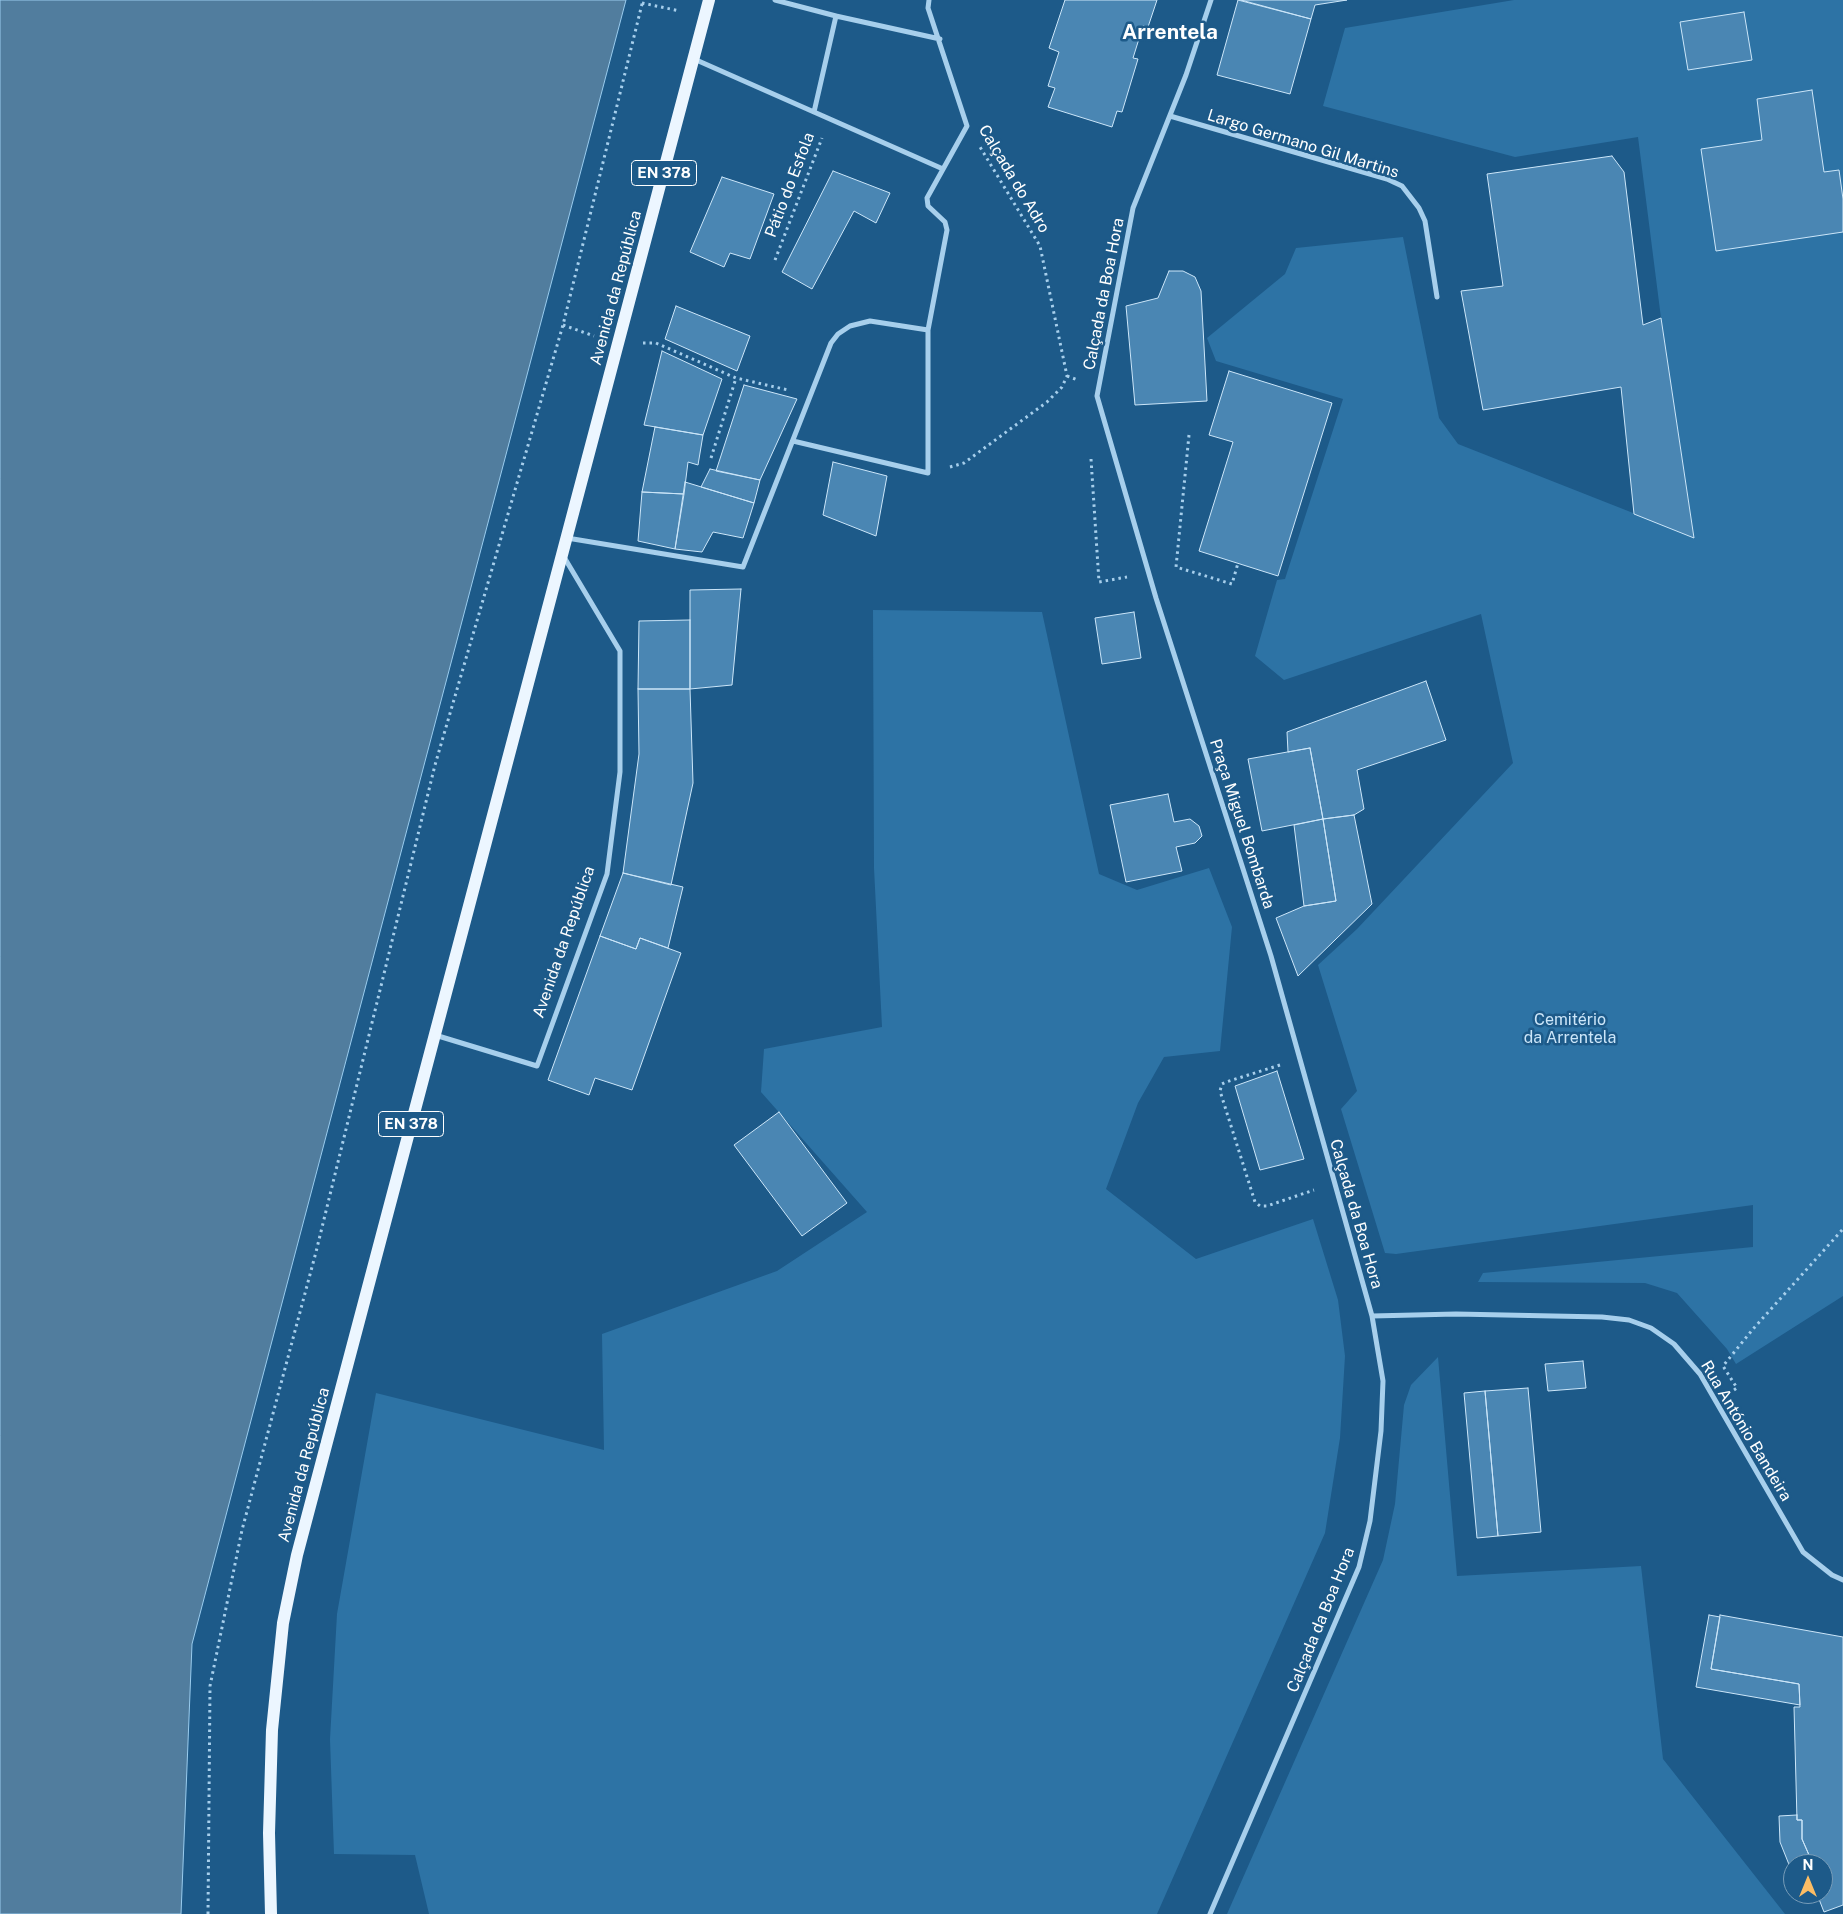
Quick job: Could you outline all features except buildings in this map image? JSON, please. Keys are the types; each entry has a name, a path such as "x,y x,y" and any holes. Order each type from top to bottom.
{"main road":[{"name":"Avenida da República","path":"271,1914 269,1833 272,1730 283,1623 314,1490 694,59 708,0"}],"street":[{"path":"775,0 940,40"},
{"name":"Calçada do Adro","path":"929,0 928,8 940,40 966,126"},
{"name":"Calçada da Boa Hora","path":"1156,598 1098,396 1133,208 1186,75 1211,0"},
{"path":"814,112 836,16"},
{"path":"694,59 943,169"},
{"name":"Largo Germano Gil Martins","path":"1170,116 1387,179 1402,186 1416,202 1426,221 1437,297"},
{"path":"793,441 928,473 928,330 947,230 945,222 928,206 927,198 966,126"},
{"path":"567,538 743,567 831,344 838,334 861,322 870,321 928,330"},
{"name":"Avenida da República","path":"434,1035 537,1066 607,874 620,772 620,650 562,555"},
{"name":"Praça Miguel Bombarda","path":"1156,598 1271,956 1299,1059"},
{"name":"Calçada da Boa Hora","path":"1210,1914 1359,1567 1370,1521 1381,1431 1383,1380 1372,1316 1299,1059"},
{"name":"Rua António Bandeira","path":"1372,1316 1456,1314 1602,1317 1629,1320 1651,1328 1674,1344 1700,1374 1803,1552 1832,1575 1843,1580"}],"path":[{"path":"208,1914 210,1686 242,1530 316,1252 435,765 563,325 642,2 705,16"},
{"name":"Pátio do Esfola","path":"775,260 830,119"},
{"name":"Calçada do Adro","path":"964,463 1055,395 1062,387 1067,376 1036,238 966,126"},
{"path":"563,325 618,345 656,343 736,378 811,396"},
{"path":"711,458 736,378"},
{"path":"1189,435 1176,567 1232,584 1238,563"},
{"path":"1299,1059 1226,1082 1222,1084 1220,1091 1257,1205 1267,1206 1334,1183"},
{"path":"1715,1401 1737,1388 1724,1366 1753,1329 1843,1229"}],"green space":[{"name":"Cemitério da Arrentela","path":"1514,0 1843,0 1843,1296 1736,1364 1727,1349 1677,1293 1645,1283 1478,1282 1483,1273 1753,1247 1753,1205 1396,1254 1385,1253 1341,1109 1357,1091 1318,965 1357,929 1513,763 1481,614 1284,680 1255,656 1277,580 1285,579 1343,399 1216,361 1207,338 1285,274 1296,248 1403,237 1439,418 1458,444 1694,537 1661,318 1638,137 1515,157 1323,106 1345,28"},
{"path":"873,610 1042,612 1099,874 1137,890 1209,868 1232,927 1220,1051 1164,1057 1138,1103 1106,1189 1196,1259 1313,1219 1338,1300 1345,1356 1340,1438 1325,1533 1157,1914 429,1914 415,1855 334,1854 330,1739 337,1614 376,1393 604,1450 602,1334 777,1271 867,1212 761,1092 764,1049 882,1027 874,868"},
{"path":"1438,1357 1457,1576 1641,1566 1663,1759 1785,1914 1227,1914 1383,1560 1395,1504 1404,1405 1411,1385"}],"shaded area":[{"path":"0,0 626,0 192,1644 181,1914 0,1914"}],"district":[{"name":"Arrentela","path":"1170,33"}]}
